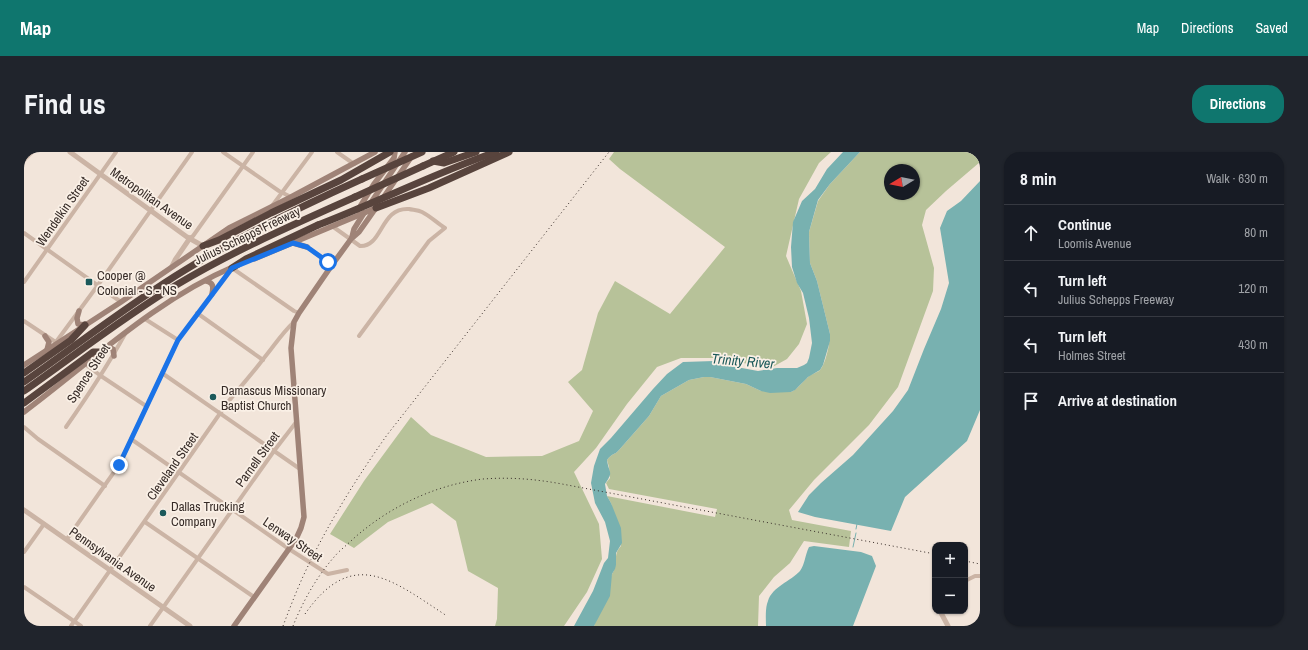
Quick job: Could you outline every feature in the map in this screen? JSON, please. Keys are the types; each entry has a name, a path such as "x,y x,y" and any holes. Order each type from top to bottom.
{"highway":[{"path":"203,246 219,240 271,213 341,180 390,152"},
{"path":"405,156 416,152"},
{"name":"Julius Schepps Freeway","path":"24,382 142,298 201,260 265,226 405,156 422,152"},
{"name":"Julius Schepps Freeway","path":"24,391 135,312 185,280 254,243 454,152"},
{"path":"433,161 444,163 476,152"},
{"path":"232,268 246,259 318,225 463,164 496,152"},
{"path":"376,208 445,181 509,152"},
{"path":"24,373 71,340 85,325"},
{"path":"24,403 93,352 100,352"}],"main road":[{"name":"Julius Schepps Freeway","path":"24,365 121,302 229,228 375,152"},
{"path":"354,217 362,202 394,158 395,152"},
{"path":"234,626 289,550 301,528 304,517 291,348 294,322 332,265 351,239 359,232 416,152"},
{"path":"351,239 354,229 405,156"},
{"name":"Julius Schepps Freeway","path":"24,412 127,330 187,292 232,268 376,208"},
{"path":"304,238 304,242 307,247"},
{"path":"293,243 307,247"},
{"path":"206,281 212,285 212,294"},
{"path":"79,311 77,318 78,324 85,325"},
{"path":"45,336 48,342 47,350"},
{"path":"107,347 113,349 114,356"}],"street":[{"path":"24,160 32,152"},
{"name":"Metropolitan Avenue","path":"70,152 151,211 203,246"},
{"name":"Wendelkin Street","path":"24,282 116,152"},
{"path":"24,321 56,343 192,152"},
{"path":"224,152 291,197"},
{"path":"172,266 190,238 193,236 253,152"},
{"path":"271,206 312,152"},
{"path":"337,152 354,164"},
{"path":"332,226 360,246 368,245 372,242 388,218 394,212 401,210 421,212 445,228 429,241 359,336"},
{"path":"24,233 121,302"},
{"path":"307,247 332,265"},
{"path":"67,540 119,465 178,340 232,268 299,313"},
{"path":"197,313 263,360"},
{"path":"145,319 178,340"},
{"name":"Cleveland Street","path":"71,626 221,413 246,379 263,360 281,334 294,322"},
{"name":"Spence Street","path":"66,427 114,356 127,330"},
{"path":"85,364 146,406"},
{"path":"162,373 301,470"},
{"name":"Parnell Street","path":"150,626 274,450 297,421"},
{"path":"24,427 38,439 105,486"},
{"name":"Lenway Street","path":"131,439 289,550 328,574 348,570"},
{"name":"Pennsylvania Avenue","path":"24,510 190,626"},
{"path":"145,522 254,597"},
{"path":"24,552 44,524"},
{"path":"968,580 975,576 980,576"},
{"path":"24,587 81,626"},
{"path":"942,614 948,626"}],"green space":[{"path":"614,152 831,152 819,163 799,199 786,256 801,291 807,324 799,344 787,359 769,369 722,358 681,358 657,367 627,404 596,448 574,472 599,524 602,559 587,592 564,626 495,626 497,619 498,588 468,571 456,521 432,503 388,522 354,548 330,534 364,481 411,417 431,435 486,457 542,456 579,441 593,411 568,382 582,370 598,313 615,281 670,314 725,247 620,169 609,159"},
{"path":"860,152 980,152 980,162 926,210 922,225 934,268 933,291 898,387 869,425 814,480 789,510 792,520 851,531 849,547 804,541 790,563 774,577 759,596 758,626 594,626 615,567 618,549 621,546 611,503 607,496 715,517 717,509 609,489 606,483 610,478 607,460 610,456 618,452 649,416 661,396 689,380 704,377 746,384 761,391 791,392 809,376 819,371 824,364 830,334 817,281 810,263 809,232 818,201 830,184"}],"water":[{"path":"843,152 860,152 830,184 818,200 809,232 810,263 817,281 830,334 830,341 823,365 820,370 808,377 791,392 770,393 761,391 746,384 704,377 689,380 661,396 649,416 618,452 610,456 607,460 610,474 605,484 607,496 621,528 622,543 616,553 616,565 612,574 610,596 594,626 574,626 593,591 604,563 608,558 610,541 605,522 595,503 591,483 594,466 600,449 653,389 667,374 683,362 714,361 758,371 777,368 797,368 807,363 812,343 809,318 803,293 797,283 792,267 791,247 793,222 802,201 815,189 827,169"},
{"path":"980,181 980,410 967,441 905,497 891,531 815,517 798,512 809,495 853,455 893,411 908,390 941,309 949,283 940,228 947,211 961,201"},
{"path":"814,546 861,552 872,556 876,566 853,626 766,626 766,607 770,596 800,571 809,547"}],"waterway":[{"path":"856,529 857,524"},
{"path":"853,547 856,533"}],"railway":[{"path":"283,626 292,602 317,547 345,498 376,450 609,152"},
{"path":"293,626 301,607 316,580 339,552 367,527 413,499 447,486 483,479 513,478 552,482 932,553"},
{"path":"968,562 980,564"},
{"path":"305,614 323,593 340,580 357,575 374,576 391,582 409,591 447,616"}],"place":[{"name":"Cooper @ Colonial - S - NS","path":"89,282"},
{"name":"Damascus Missionary Baptist Church","path":"213,397"},
{"name":"Dallas Trucking Company","path":"163,513"}],"route":[{"path":"119,465 178,340 232,268 293,243 307,247 328,262"}],"water label":[{"name":"Trinity River","path":"743,361"}]}
